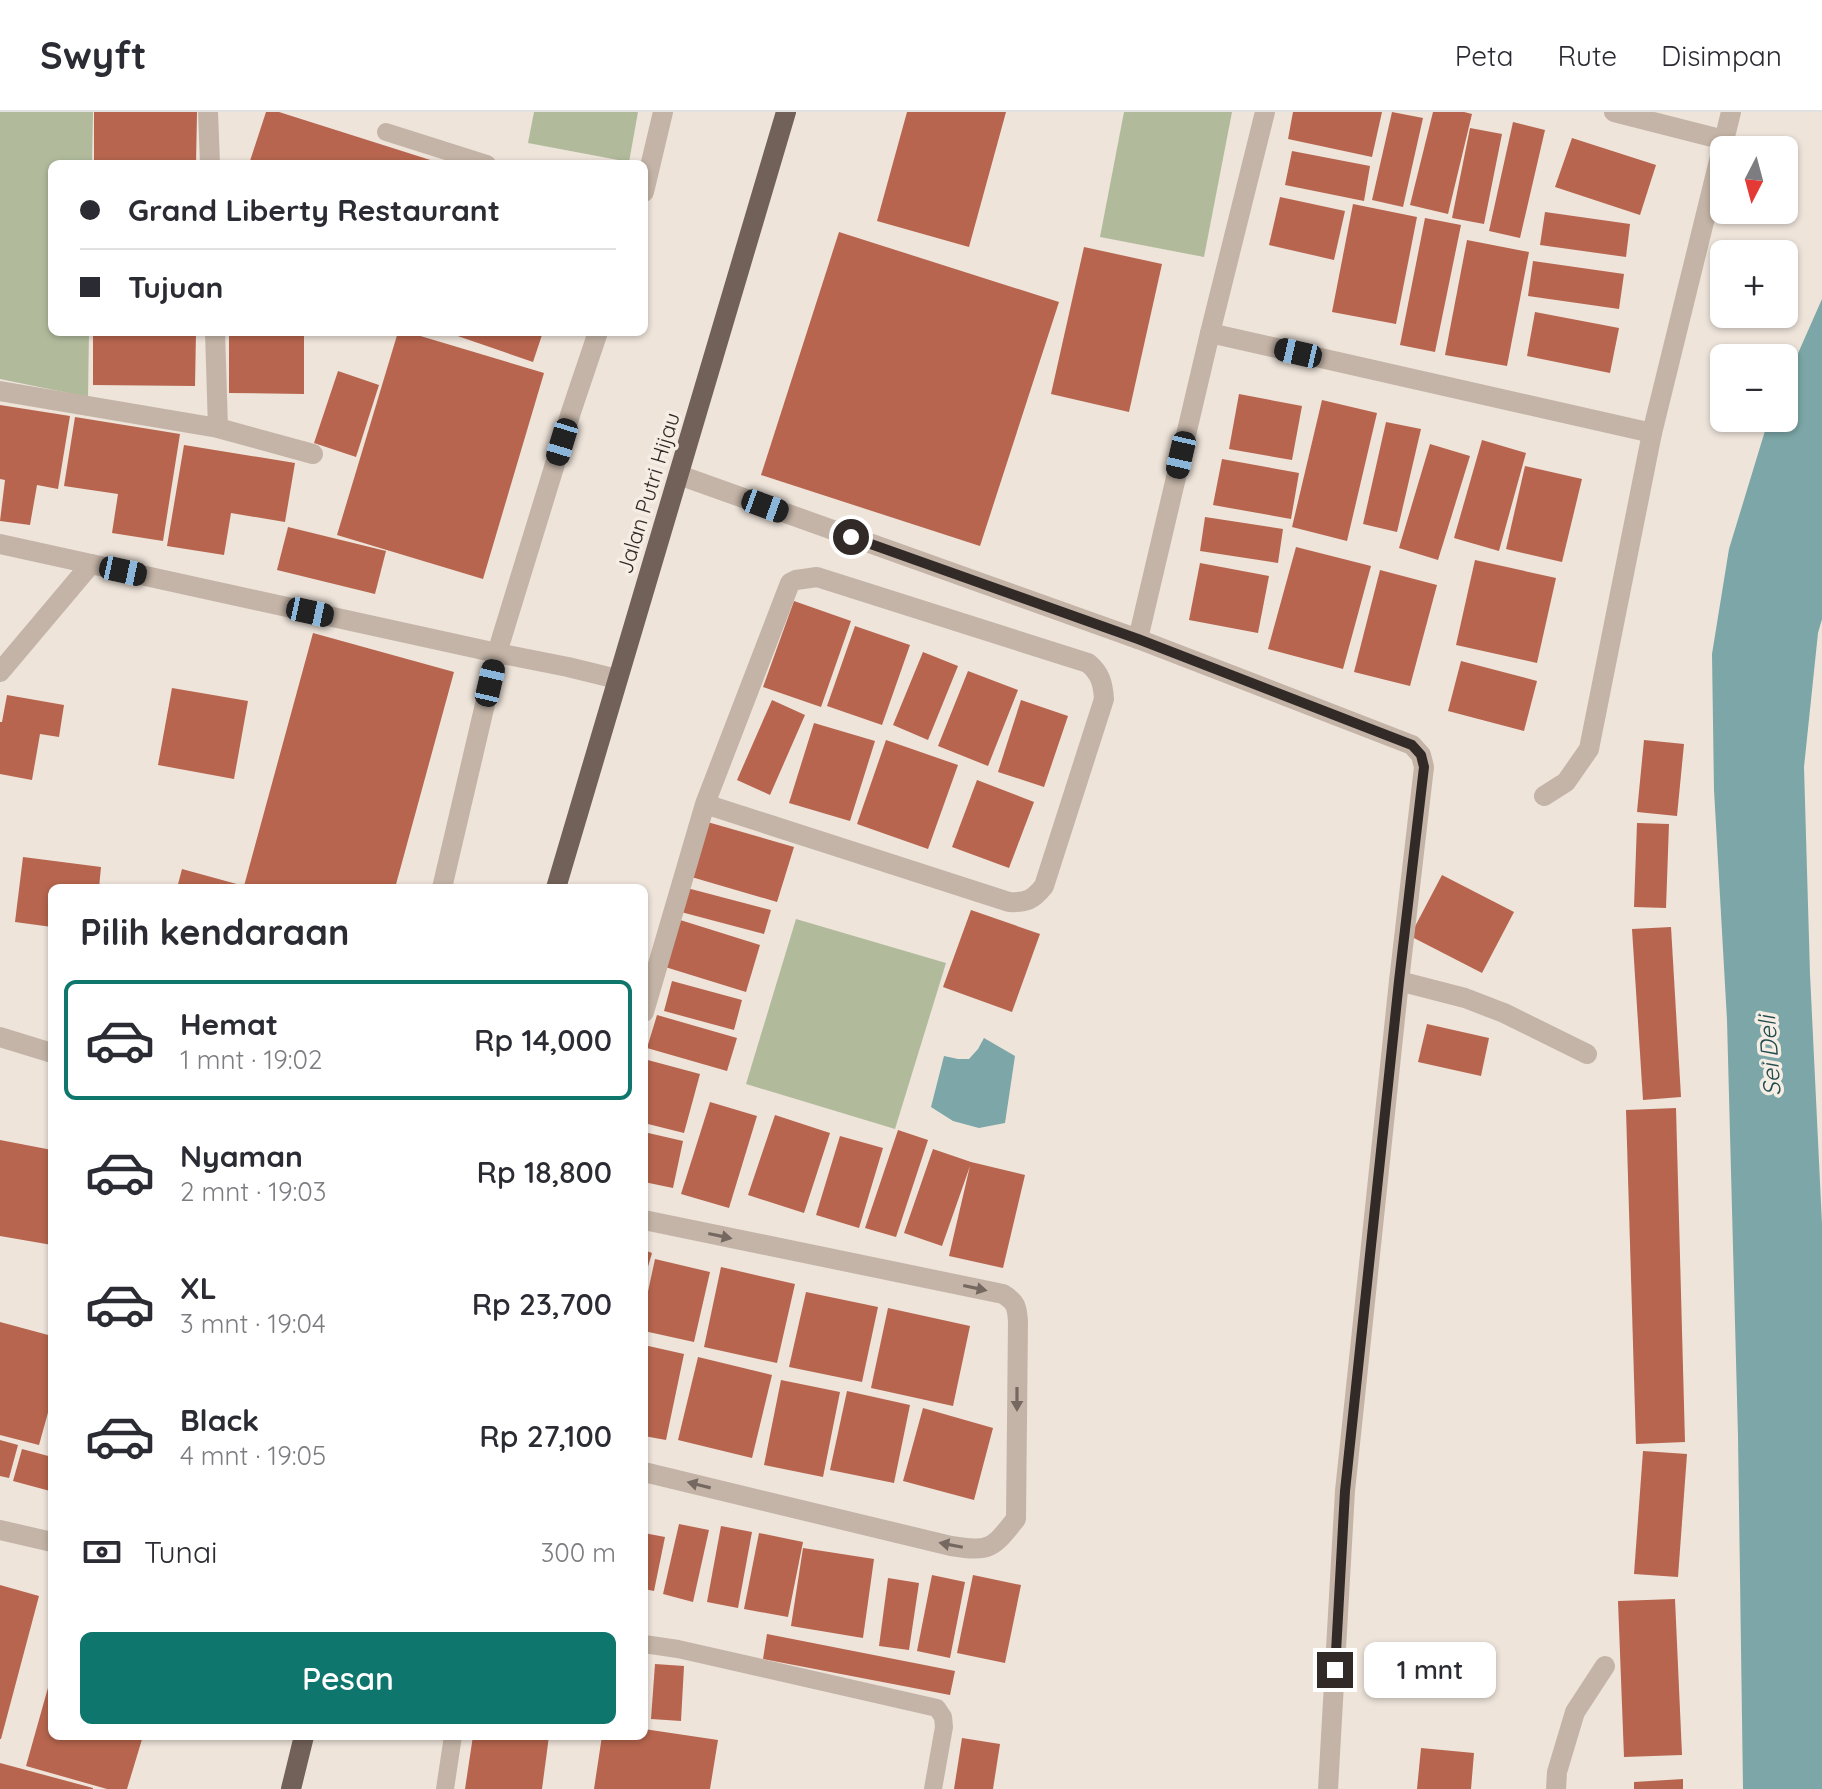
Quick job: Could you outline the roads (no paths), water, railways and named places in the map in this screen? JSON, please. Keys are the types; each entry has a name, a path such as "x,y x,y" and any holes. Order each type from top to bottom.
{"main road":[{"name":"Jalan Putri Hijau","path":"557,884 786,112"},
{"path":"291,1789 303,1740"}],"street":[{"path":"208,112 210,160"},
{"path":"648,175 663,112"},
{"path":"1138,639 1265,112"},
{"path":"1614,112 1710,136"},
{"path":"1725,136 1731,112"},
{"path":"1544,796 1566,782 1589,749 1652,433 1710,197"},
{"path":"1210,333 1652,433"},
{"path":"215,336 218,428"},
{"path":"443,884 497,653 597,336"},
{"path":"0,391 218,428 313,454"},
{"path":"679,475 1138,639 1412,745 1421,755 1424,767 1345,1491 1328,1789"},
{"path":"0,544 617,679"},
{"path":"0,672 91,564"},
{"path":"648,998 705,804 790,583 817,577 1088,663 1097,670 1103,685 1104,699 1044,886 1035,898 1023,903 1009,902 705,804"},
{"path":"1399,981 1491,1008 1587,1054"},
{"path":"0,1037 48,1052"},
{"path":"648,1221 1003,1294 1014,1301 1018,1321 1016,1519 998,1541 979,1550 951,1546 648,1473"},
{"path":"0,1530 48,1541"},
{"path":"1556,1789 1557,1772 1575,1712 1605,1666"}],"lane":[{"path":"386,132 474,160"},
{"path":"648,1645 937,1708 943,1717 944,1727 933,1789"},
{"path":"445,1789 452,1740"}],"water":[{"name":"Sei Deli","path":"1822,299 1822,619 1804,767 1822,1224 1822,1789 1743,1789 1727,1020 1714,790 1712,654 1729,549 1765,432 1798,432 1798,353"},
{"path":"984,1038 1015,1056 1005,1123 979,1128 953,1121 931,1107 944,1056 969,1059"}]}
